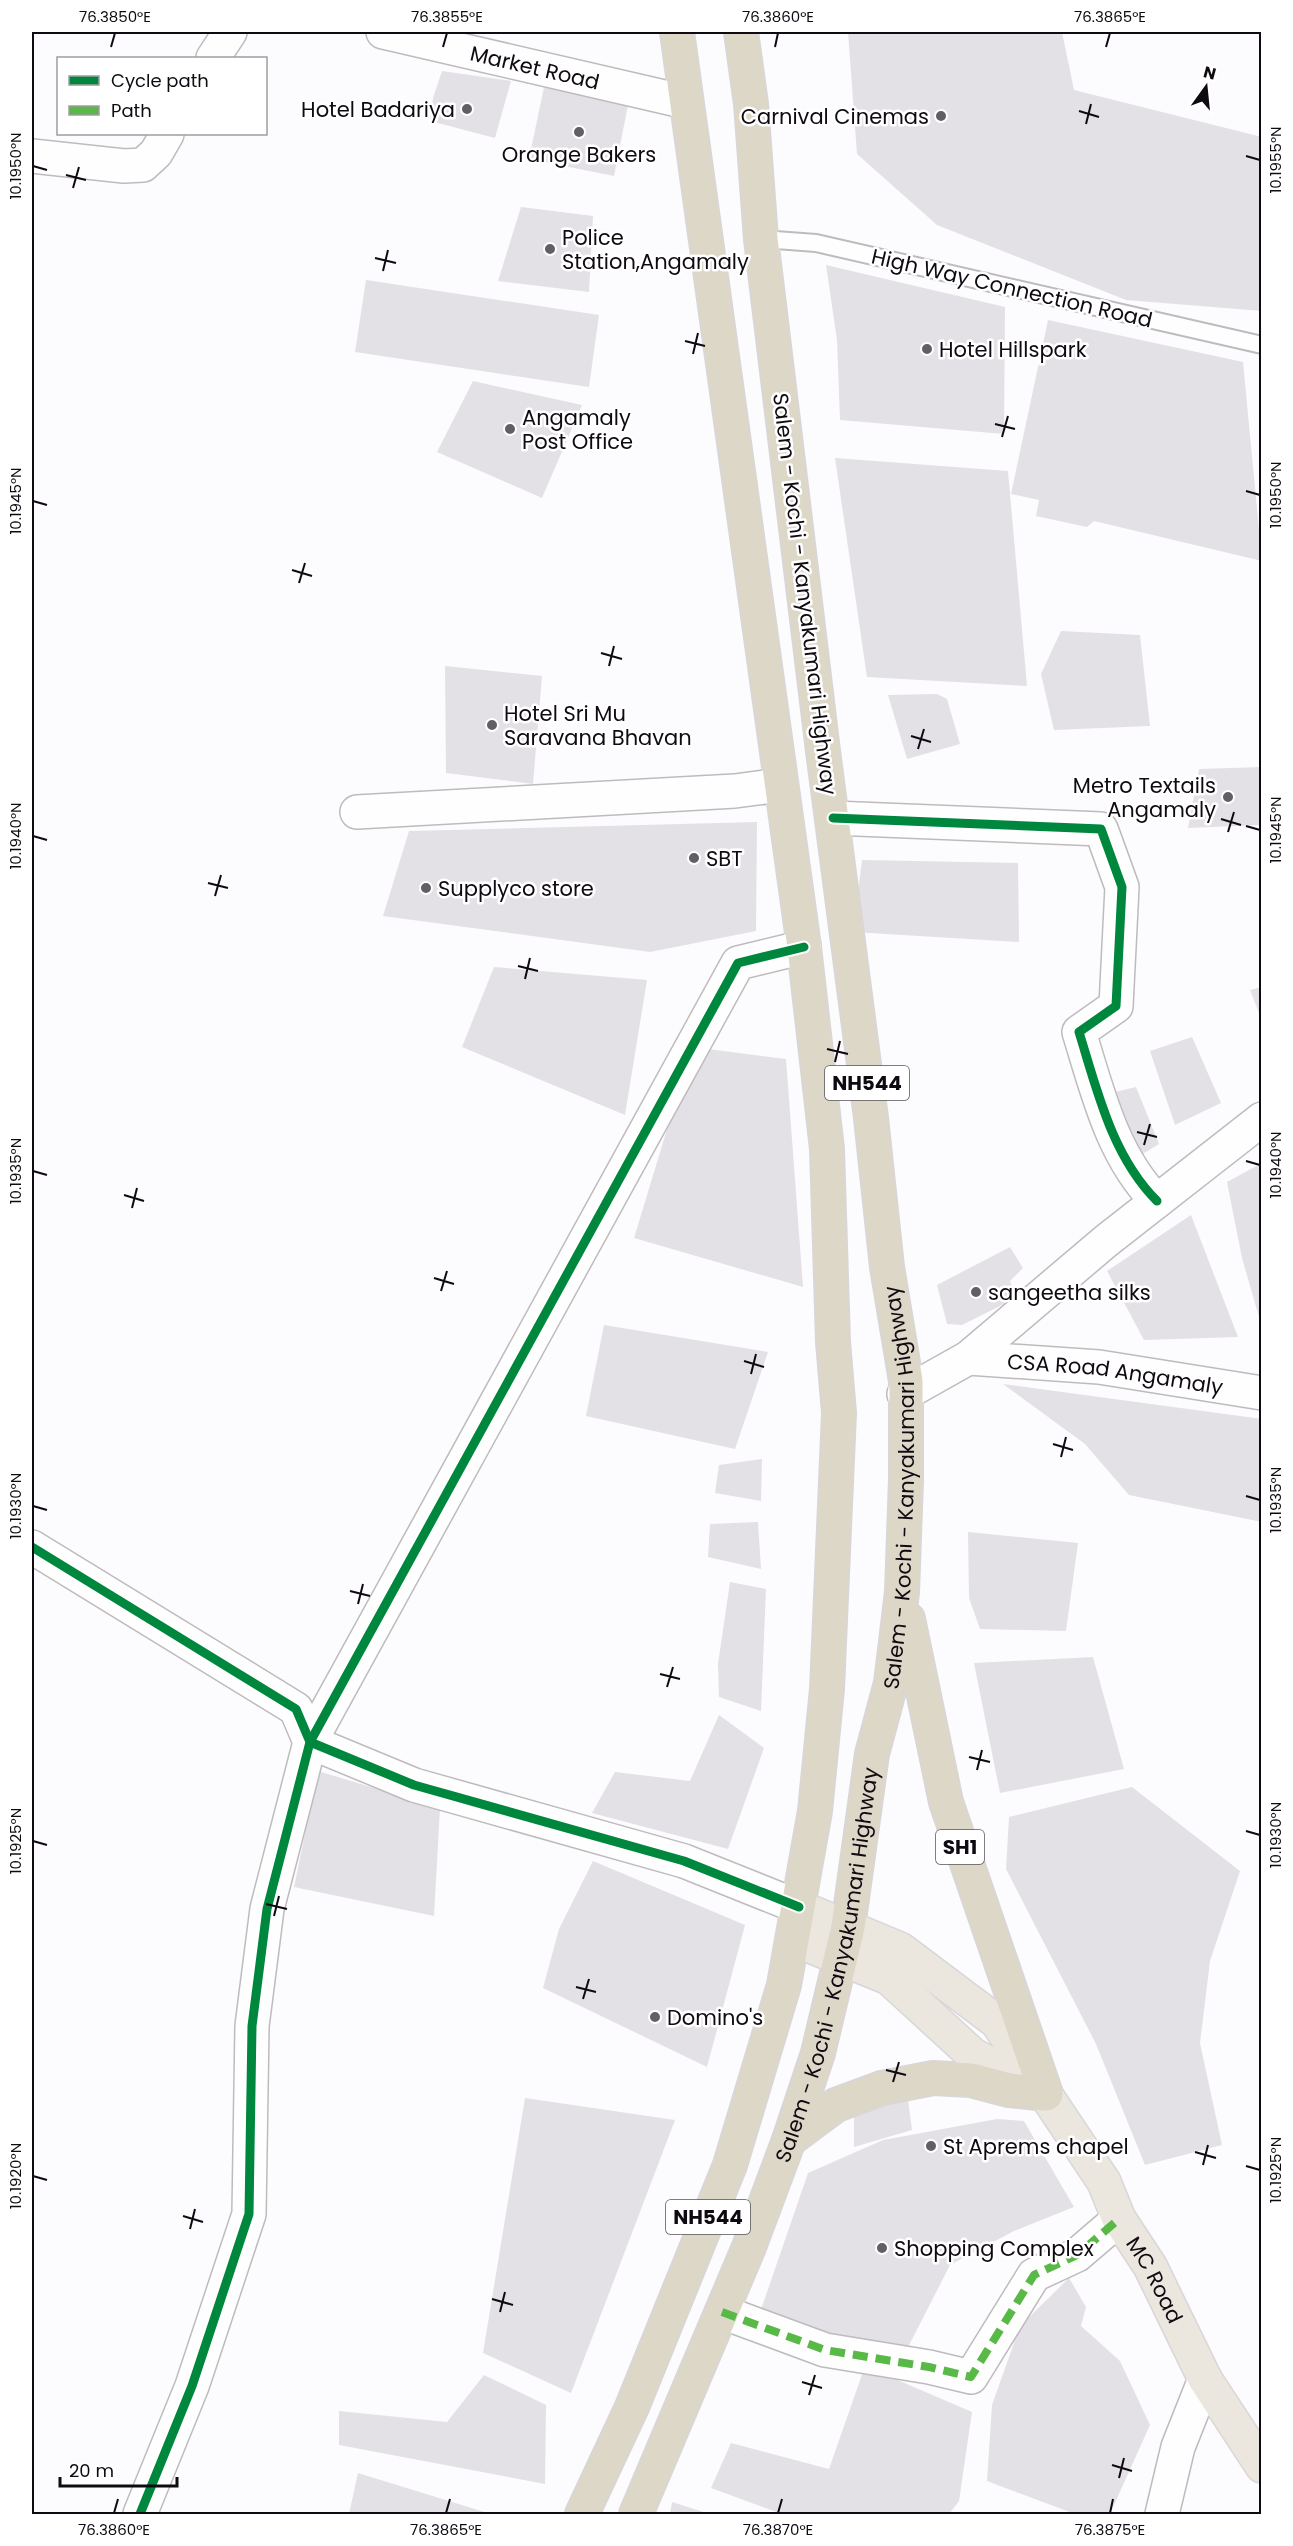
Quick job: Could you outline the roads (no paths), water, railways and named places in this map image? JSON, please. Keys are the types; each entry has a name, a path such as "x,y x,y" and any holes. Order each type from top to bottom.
{"highway":[{"name":"Salem - Kochi - Kanyakumari Highway","path":"582,2514 632,2407 730,2165 769,2041 793,1939 815,1811 826,1689 839,1413 833,1342 826,1149 804,947 677,32"},
{"name":"Salem - Kochi - Kanyakumari Highway","path":"636,2514 722,2312 789,2140 818,2053 845,1942 872,1754 891,1683 902,1592 906,1480 904,1394 906,1381 886,1267 872,1118 761,239 751,104 741,32"},
{"name":"SH1","path":"902,1592 946,1802 1046,2094"},
{"path":"789,2140 837,2105 882,2088 933,2078 971,2080 1009,2090 1046,2094"}],"main road":[{"path":"799,1908 845,1942"},
{"path":"793,1939 845,1942"},
{"name":"MC Road","path":"845,1942 889,1978 974,2055 1046,2094 1104,2182 1119,2219 1150,2266 1205,2379 1262,2466"}],"street":[{"path":"214,57 230,32"},
{"name":"Market Road","path":"383,32 686,102"},
{"path":"32,156 124,166 143,165 156,153 166,135"},
{"path":"357,812 723,792 781,785"},
{"path":"833,818 1101,829 1122,886 1116,1006 1079,1032 1108,1125 1144,1189 1156,1201"},
{"path":"140,2514 192,2386 249,2214 252,2026 267,1909 310,1742 738,963 804,947"},
{"path":"904,1394 968,1358 1156,1201 1262,1119"},
{"name":"CSA Road Angamaly","path":"968,1358 1099,1367 1262,1393"},
{"path":"32,1547 296,1709 310,1742 414,1785 684,1861 799,1908"},
{"path":"722,2312 825,2350 929,2367 971,2377 1034,2275 1077,2255 1119,2219"},
{"path":"1162,2514 1178,2447 1205,2379"}],"lane":[{"name":"High Way Connection Road","path":"761,239 816,243 1262,345"}],"place":[{"name":"Hotel Badariya","path":"467,109"},
{"name":"Carnival Cinemas","path":"941,116"},
{"name":"Orange Bakers","path":"579,132"},
{"name":"Police Station,Angamaly","path":"550,249"},
{"name":"Hotel Hillspark","path":"927,349"},
{"name":"Angamaly Post Office","path":"510,429"},
{"name":"Hotel Sri Mu Saravana Bhavan","path":"492,725"},
{"name":"Metro Textails Angamaly","path":"1228,797"},
{"name":"SBT","path":"694,858"},
{"name":"Supplyco store","path":"426,888"},
{"name":"sangeetha silks","path":"976,1292"},
{"name":"Domino's","path":"655,2017"},
{"name":"St Aprems chapel","path":"931,2146"},
{"name":"Shopping Complex","path":"882,2248"}]}
